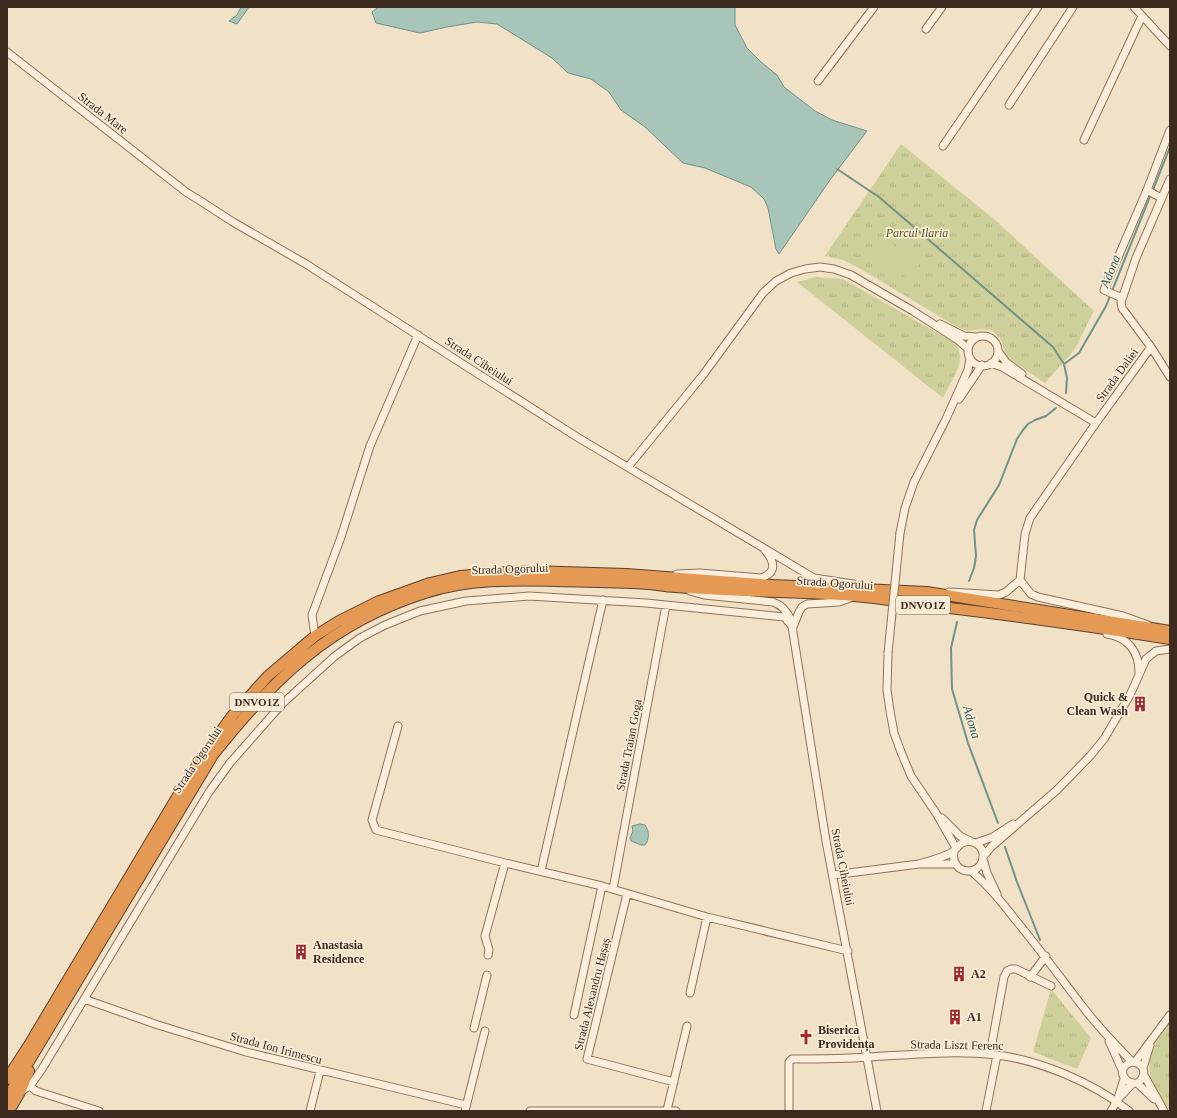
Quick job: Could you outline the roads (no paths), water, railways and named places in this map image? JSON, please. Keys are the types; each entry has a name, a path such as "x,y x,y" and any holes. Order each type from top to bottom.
{"highway":[{"name":"Strada Ogorului","path":"7,1079 203,756 232,716 249,696 285,661 315,636 339,621 376,602 430,583 460,576 495,572 529,571 663,576 773,585 927,592 1170,631"},
{"name":"Strada Ogorului","path":"7,1098 213,755 243,717 277,681 318,646 344,629 400,601 438,589 473,582 503,580 614,582 674,587 855,596 1043,619 1170,639"},
{"path":"9,1111 20,1092 46,1032"}],"street":[{"path":"818,81 874,7"},
{"path":"926,29 942,7"},
{"path":"943,146 1038,7"},
{"path":"1009,105 1073,7"},
{"path":"1134,7 1170,46"},
{"path":"1084,140 1142,16"},
{"name":"Strada Mare","path":"7,52 186,192"},
{"path":"1170,130 1147,190 1104,290 1122,298 1136,258 1170,179"},
{"path":"1147,190 1161,198"},
{"name":"Strada Ciheiului","path":"186,192 233,222 306,264 577,437 814,578 886,590"},
{"path":"628,467 703,375 763,293 776,281 805,268 820,267 834,269 851,275 913,311 958,340 968,349 970,358 968,370 946,419 914,482 905,508 900,532 888,653 887,690 894,733 901,752 911,776 936,813 955,850 954,860 962,870 971,871 979,867 983,858 991,847 1057,790 1091,755 1104,739 1123,708 1146,660 1151,654 1162,649 1170,649"},
{"name":"Strada Daliei","path":"1020,580 1025,534 1030,518 1151,347 1122,308 1122,298"},
{"path":"913,311 964,336 986,336 991,338 1006,362 1041,389"},
{"path":"315,636 312,615 370,446 418,335"},
{"path":"968,349 970,344 977,337"},
{"path":"1151,347 1170,377"},
{"path":"991,363 998,351"},
{"path":"970,358 973,362 982,365 991,363 1002,367 1096,423"},
{"path":"946,419 982,365"},
{"name":"Strada Ciheiului","path":"663,576 700,573 761,578 766,576 773,567 773,562 770,556 762,546"},
{"path":"927,592 999,595 1006,592 1020,580 1031,594 1038,597 1123,616 1144,622 1157,629"},
{"name":"Strada Ciheiului","path":"674,587 704,595 778,604 788,614 793,627 826,841 848,951 877,1111"},
{"path":"20,1092 30,1086 42,1069 209,792 230,763 282,704 330,660 360,638 399,618 435,607 514,596 603,600 784,617 793,627 802,607 807,604 839,602 855,596"},
{"path":"541,871 603,600"},
{"name":"Strada Traian Goga","path":"613,889 666,605"},
{"path":"1043,619 1114,635 1124,640 1130,645 1137,656 1139,663 1139,674"},
{"path":"398,726 372,820 376,830 602,886 707,917 848,951"},
{"path":"936,813 960,836 973,842 982,851 987,873 1001,901"},
{"path":"919,864 955,850 964,842 973,842 993,837 1011,825 1021,821"},
{"path":"488,955 489,950 485,936 505,863"},
{"path":"833,875 919,864 956,864"},
{"path":"971,871 1001,901 1046,956 1106,1035 1133,1062 1141,1065 1158,1104"},
{"path":"574,1015 602,886"},
{"name":"Strada Alexandru Hașaș","path":"627,894 587,1059 674,1082"},
{"path":"690,993 707,917"},
{"path":"1030,977 1046,956"},
{"path":"986,1111 1004,976 1011,968 1016,969 1050,986"},
{"path":"474,1028 487,975"},
{"name":"Strada Ion Irimescu","path":"84,999 158,1025 258,1056 466,1108"},
{"path":"1117,1101 1125,1065 1133,1062 1170,1015"},
{"path":"667,1110 688,1026"},
{"path":"466,1108 484,1031"},
{"path":"1106,1035 1127,1081 1135,1083 1164,1111"},
{"path":"1111,1111 1117,1101 1142,1078 1153,1038"},
{"name":"Strada Liszt Ferenc","path":"789,1111 789,1062 792,1059 868,1057 923,1053 994,1054 1015,1058 1051,1069 1104,1093 1129,1111"},
{"path":"310,1111 320,1071"},
{"path":"30,1086 36,1091 99,1111"},
{"path":"530,1111 676,1111"}],"waterway":[{"name":"Adona","path":"1153,190 1170,147"},
{"path":"837,169 879,197 1053,347 1064,364"},
{"name":"Adona","path":"1066,393 1067,378 1064,364 1079,353 1106,306 1151,194"},
{"name":"Adona","path":"969,581 974,568 976,556 974,530 977,520 999,485 1017,439 1028,424 1046,416 1056,408"},
{"name":"Adona","path":"957,622 951,648 952,689 968,743 998,823"},
{"name":"Adona","path":"1005,847 1040,940"}],"place":[{"name":"Quick & Clean Wash","path":"1140,704"},
{"name":"Anastasia Residence","path":"301,952"},
{"name":"A2","path":"959,974"},
{"name":"A1","path":"955,1017"},
{"name":"Biserica Providența","path":"806,1037"}],"park label":[{"name":"Parcul Ilaria","path":"917,233"}]}
